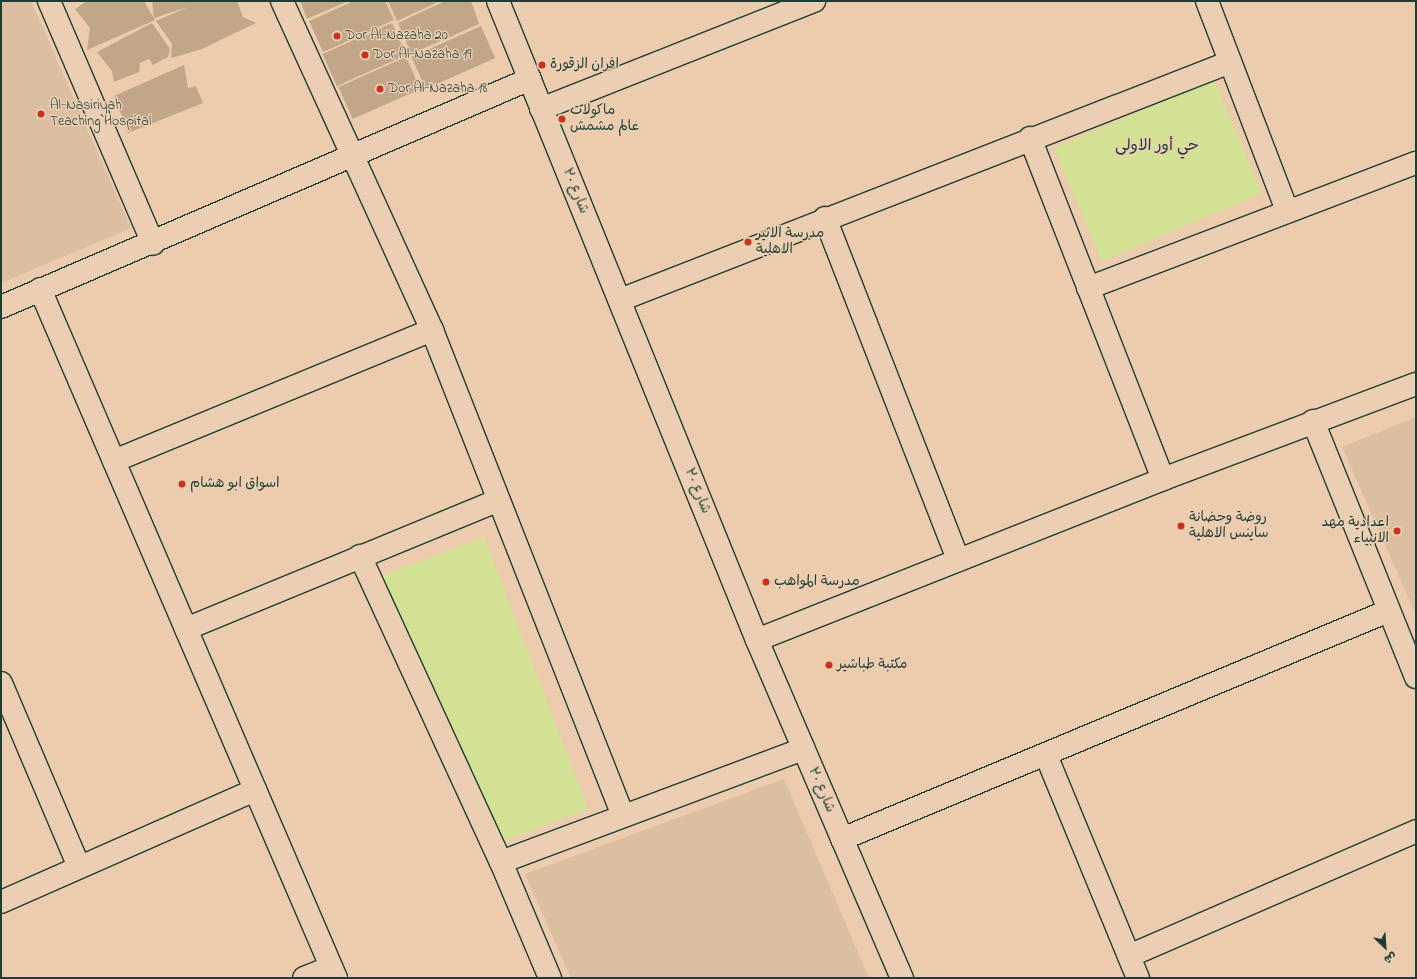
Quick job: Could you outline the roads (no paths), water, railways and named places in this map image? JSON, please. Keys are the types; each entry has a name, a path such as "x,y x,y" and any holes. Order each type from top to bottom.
{"street":[{"path":"49,1 153,244"},
{"path":"282,1 352,158 432,330 497,501 623,816"},
{"name":"شارع ٣٠","path":"498,1 758,640 902,978"},
{"path":"541,108 814,1"},
{"path":"1207,1 1287,210"},
{"path":"620,300 1030,138 1230,62"},
{"path":"1,307 40,289 153,244 352,158 530,78"},
{"path":"1030,138 1163,479"},
{"path":"1088,288 1287,210 1416,164"},
{"path":"825,218 958,560"},
{"path":"40,289 333,972 304,978"},
{"path":"114,461 432,330"},
{"path":"758,640 1163,479 1416,384"},
{"path":"1313,422 1388,611 1416,677"},
{"path":"186,629 360,556 497,501"},
{"path":"360,556 501,862 550,978"},
{"path":"842,839 1388,611"},
{"path":"1,683 6,711 79,867"},
{"path":"501,862 804,749"},
{"path":"1046,755 1138,978"},
{"path":"1,902 255,790"},
{"path":"1129,956 1416,831"}],"place":[{"name":"Dor Al-Nazaha 20","path":"337,36"},
{"name":"Dor Al-Nazaha 19","path":"365,55"},
{"name":"افران الزقورة","path":"542,65"},
{"name":"Dor Al-Nazaha 18","path":"380,89"},
{"name":"Al-Nasiriyah Teaching Hospital","path":"41,114"},
{"name":"ماكولات عالم مشمش","path":"562,119"},
{"name":"مدرسة الاثير الاهلية","path":"748,242"},
{"name":"اسواق ابو هشام","path":"182,484"},
{"name":"روضة وحضانة ساينس الاهلية","path":"1181,526"},
{"name":"اعدادية مهد الانبياء","path":"1397,531"},
{"name":"مدرسة المواهب","path":"766,582"},
{"name":"مكتبة طباشير","path":"829,665"}],"district":[{"name":"حي أور الاولى","path":"1157,146"}]}
